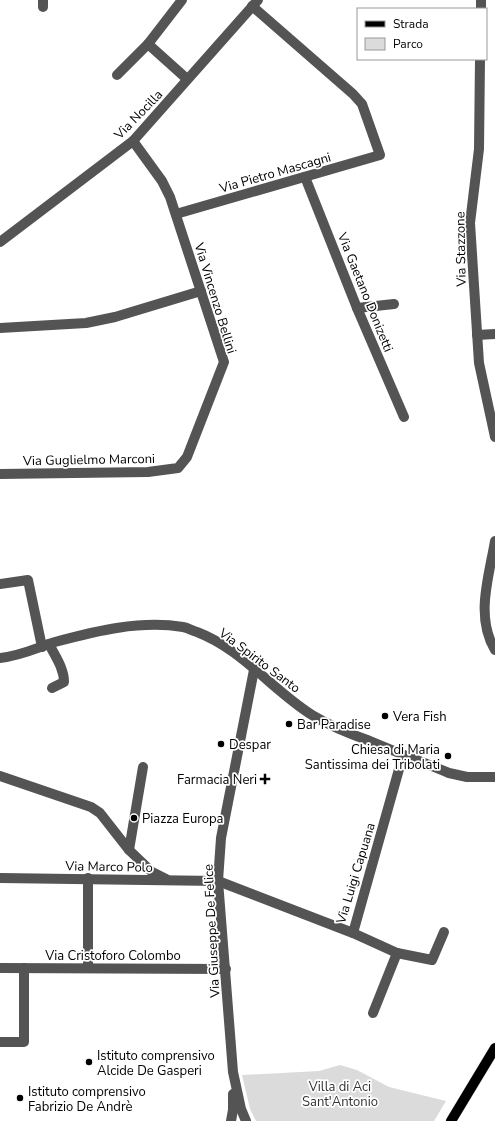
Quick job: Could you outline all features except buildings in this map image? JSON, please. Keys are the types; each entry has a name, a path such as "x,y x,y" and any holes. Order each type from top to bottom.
{"main road":[{"path":"451,1121 495,1048"}],"street":[{"path":"117,75 148,44 182,0"},
{"name":"Via Nocilla","path":"0,242 133,141 255,3"},
{"name":"Via Pietro Mascagni","path":"176,214 380,155 362,104 255,3"},
{"path":"148,44 187,80"},
{"name":"Via Stazzone","path":"480,60 479,149 470,223 479,363 495,437"},
{"name":"Via Vincenzo Bellini","path":"133,141 162,181 176,214 224,362 186,457 178,468"},
{"name":"Via Gaetano Donizetti","path":"305,177 357,308 404,418"},
{"path":"0,328 86,323 115,317 201,291"},
{"path":"357,308 394,304"},
{"path":"477,335 495,334"},
{"name":"Via Guglielmo Marconi","path":"0,474 148,472 178,468"},
{"path":"495,541 484,602 484,618 488,635 495,650"},
{"path":"0,584 28,580 46,646 63,671 64,682 52,688"},
{"name":"Via Spirito Santo","path":"0,658 14,657 89,634 123,627 156,626 184,628 208,637 230,650 286,696 313,715 340,729 448,773 466,777 495,777"},
{"name":"Via Giuseppe De Felice","path":"246,1121 241,1109 233,1072 218,881 221,838 254,670"},
{"name":"Via Luigi Capuana","path":"218,881 353,933 403,755"},
{"path":"129,850 142,767"},
{"path":"0,776 91,807 100,813 129,850 152,872 167,880"},
{"name":"Via Marco Polo","path":"0,878 88,878 218,881"},
{"path":"88,878 88,968"},
{"path":"353,933 397,953 432,960 444,932"},
{"path":"373,1013 397,953"},
{"name":"Via Cristoforo Colombo","path":"0,968 226,969"},
{"path":"0,1042 24,1042 24,968"},
{"path":"231,1121 233,1110 233,1072"}],"green space":[{"name":"Villa di Aci Sant'Antonio","path":"340,1065 357,1070 389,1087 446,1101 434,1121 256,1121 250,1109 242,1075 319,1071"}],"place":[{"name":"Vera Fish","path":"385,716"},
{"name":"Bar Paradise","path":"289,724"},
{"name":"Despar","path":"221,744"},
{"name":"Chiesa di Maria Santissima dei Tribolati","path":"448,756"},
{"name":"Farmacia Neri","path":"265,779"},
{"name":"Piazza Europa","path":"134,818"},
{"name":"Istituto comprensivo Alcide De Gasperi","path":"89,1062"},
{"name":"Istituto comprensivo Fabrizio De Andrè","path":"20,1098"}]}
